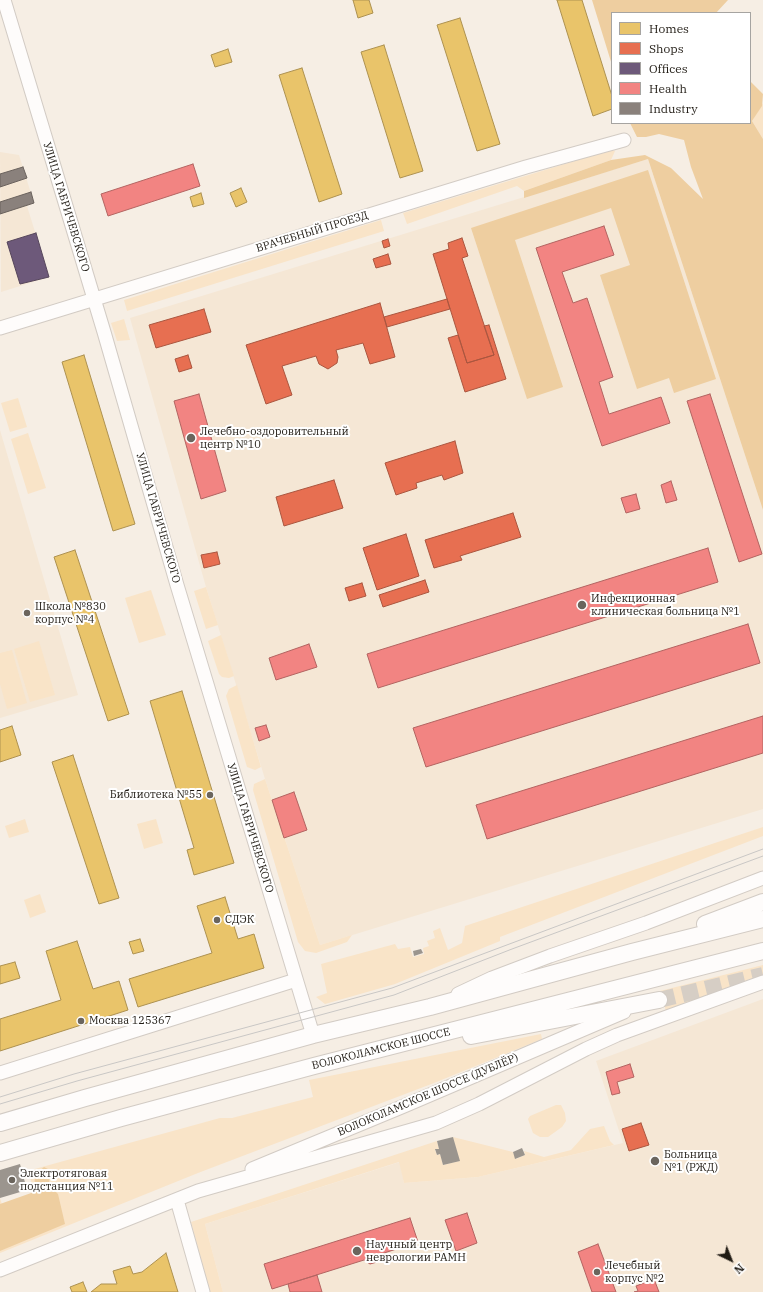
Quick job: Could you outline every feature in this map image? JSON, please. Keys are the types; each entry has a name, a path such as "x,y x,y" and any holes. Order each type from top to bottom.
{"main road":[{"path":"632,952 763,902"},
{"path":"0,1124 85,1098 313,1035 430,1007 632,952 763,919"},
{"name":"ВОЛОКОЛАМСКОЕ ШОССЕ","path":"0,1153 314,1066 763,951"},
{"path":"314,1066 659,1000"}],"street":[{"name":"УЛИЦА ГАБРИЧЕВСКОГО","path":"4,0 94,298 177,585 313,1035"},
{"name":"ВРАЧЕБНЫЙ ПРОЕЗД","path":"0,328 526,167 624,140"},
{"path":"430,1007 492,978 763,878"},
{"path":"0,1073 296,980"},
{"path":"0,1270 198,1191 436,1122 479,1104 586,1049 617,1035 763,982"},
{"name":"ВОЛОКОЛАМСКОЕ ШОССЕ (ДУБЛЁР)","path":"198,1191 398,1109 590,1025 659,1000"},
{"path":"177,1200 203,1292"}],"shaded area":[{"path":"592,0 728,0 717,12 611,12 611,62"},
{"path":"751,82 763,94 762,106 752,121 763,139 763,510 648,159 524,198 524,191 611,160 645,155 671,168 703,199 691,167 684,140 659,134 646,137 637,137 630,124 751,124"},
{"path":"763,103 763,139 752,121"},
{"path":"611,150 615,151 611,160 524,191 517,186 407,224 403,213"},
{"path":"0,152 19,155 34,203 27,206 49,277 1,292"},
{"name":"Инфекционная клиническая больница №1","path":"648,159 763,510 763,809 320,945 265,779 206,587 130,318"},
{"path":"648,170 716,379 674,393 669,378 637,389 600,275 630,265 611,208 515,240 563,387 527,399 471,228"},
{"path":"381,220 384,231 127,311 124,300"},
{"path":"124,319 130,340 117,341 111,323"},
{"path":"18,398 27,427 10,432 1,403"},
{"name":"Школа №830 корпус №4","path":"0,430 78,695 0,718"},
{"path":"28,433 46,488 28,494 11,439"},
{"path":"206,587 218,625 206,629 194,591"},
{"path":"151,590 166,635 139,643 125,598"},
{"path":"221,635 234,676 229,678 222,677 219,674 208,641"},
{"path":"39,641 55,695 30,702 14,649"},
{"path":"12,650 27,703 7,709 0,684 0,653"},
{"path":"237,685 261,767 255,770 247,767 226,696 229,689"},
{"path":"265,779 320,945 352,935 347,942 316,953 305,951 298,942 253,790 254,784"},
{"path":"25,819 29,832 9,838 5,826"},
{"path":"156,819 163,843 144,849 137,824"},
{"path":"763,827 763,836 500,937 500,941 395,984 325,1004 316,997 327,993 321,964 395,944 398,949 410,947 413,957 424,954 423,948 429,946 427,941 435,938 433,931 440,928 448,950 462,943 465,926"},
{"path":"40,894 46,912 30,918 24,900"},
{"path":"763,965 763,974 666,1011 660,991"},
{"name":"Больница №1 (РЖД)","path":"763,999 763,1292 223,1292 205,1224 400,1162 404,1183 478,1177 623,1143 596,1061"},
{"path":"541,1034 542,1039 434,1083 198,1173 0,1253 0,1198 5,1214 38,1204 29,1174 31,1170 220,1118 232,1118 313,1097 309,1080"},
{"path":"556,1105 561,1105 565,1113 566,1121 562,1127 548,1137 540,1137 533,1133 528,1119 530,1116"},
{"path":"604,1126 610,1141 614,1145 478,1177 404,1183 399,1162 205,1224 223,1292 210,1292 191,1222 437,1141 439,1149 435,1150 437,1155 440,1154 443,1165 459,1161 453,1137 513,1152 516,1159 525,1155 524,1151 544,1157 571,1150 590,1129"},
{"path":"44,1167 50,1170 49,1185 58,1194 65,1224 0,1251 0,1204 34,1192 35,1175"}],"building: Homes":[{"path":"353,0 369,0 373,13 358,18"},
{"path":"557,0 582,0 611,93 611,109 593,116"},
{"path":"460,18 500,144 477,151 437,25"},
{"path":"384,45 423,171 400,178 361,52"},
{"path":"228,49 232,62 215,67 211,55"},
{"path":"302,68 342,194 319,202 279,75"},
{"path":"241,188 247,202 236,207 230,193"},
{"path":"201,193 204,204 193,207 190,197"},
{"path":"84,355 135,524 113,531 62,362"},
{"path":"75,550 129,714 108,721 54,557"},
{"path":"182,691 234,863 194,875 187,850 194,848 150,701"},
{"path":"12,726 21,755 0,762 0,730"},
{"path":"73,755 119,898 99,904 52,762"},
{"path":"225,897 238,939 254,934 264,968 138,1007 129,979 212,953 197,906"},
{"path":"140,939 144,951 133,954 129,942"},
{"path":"77,941 93,989 119,981 128,1010 0,1051 0,1019 61,1000 46,951"},
{"path":"15,962 20,978 0,984 0,966"},
{"path":"166,1253 178,1292 91,1292 101,1284 117,1284 113,1271 130,1266 133,1274 142,1272"},
{"path":"83,1282 87,1292 72,1292 70,1287"}],"building: Shops":[{"path":"462,238 468,256 462,258 494,355 467,363 433,254 449,249 448,243"},
{"path":"388,239 390,246 384,248 382,241"},
{"path":"388,254 391,264 376,268 373,259"},
{"path":"447,299 450,309 387,327 384,317"},
{"path":"380,303 395,357 370,364 363,343 336,350 338,357 337,363 328,369 319,364 316,356 282,366 292,395 266,404 246,345"},
{"path":"204,309 211,332 156,348 149,325"},
{"path":"489,325 506,379 465,392 448,338 458,335 467,363 494,355 484,326"},
{"path":"188,355 192,368 179,372 175,359"},
{"path":"455,441 463,473 444,480 442,475 416,483 417,488 396,495 385,463"},
{"path":"334,480 343,508 284,526 276,497"},
{"path":"513,513 521,537 460,556 462,560 434,568 425,540"},
{"path":"406,534 419,576 377,590 363,548"},
{"path":"217,552 220,564 204,568 201,555"},
{"path":"425,580 429,592 383,607 379,595"},
{"path":"362,583 366,596 349,601 345,588"},
{"path":"641,1123 649,1145 629,1151 622,1129"}],"building: Offices":[{"path":"36,233 49,277 20,284 7,242"}],"building: Health":[{"path":"193,164 200,186 108,216 101,194"},
{"path":"604,226 614,255 562,272 573,303 587,298 613,377 599,382 609,414 661,397 670,423 602,446 536,248"},
{"path":"199,394 226,491 201,499 174,401"},
{"path":"710,394 762,554 739,562 687,401"},
{"path":"671,481 677,500 666,503 661,485"},
{"path":"636,494 640,509 626,513 621,498"},
{"path":"708,548 718,582 378,688 367,654"},
{"path":"748,624 760,663 426,767 413,728"},
{"path":"309,644 317,667 276,680 269,658"},
{"path":"763,716 763,753 487,839 476,805"},
{"path":"266,725 270,737 259,741 255,728"},
{"path":"294,792 307,830 284,838 272,800"},
{"path":"630,1064 634,1077 617,1082 620,1093 612,1095 606,1072"},
{"path":"467,1213 477,1243 456,1251 445,1220"},
{"path":"410,1218 418,1242 378,1255 377,1262 370,1264 364,1260 272,1289 264,1264"},
{"name":"Лечебный корпус №2","path":"598,1244 616,1292 592,1292 578,1252"},
{"path":"317,1275 322,1292 290,1292 288,1284"},
{"name":"Лечебный корпус №2","path":"654,1279 659,1292 634,1292 638,1291 636,1286"}],"building: Industry":[{"path":"23,167 27,178 0,187 0,174"},
{"path":"31,192 34,203 0,214 0,202"}],"building: Other":[{"path":"421,949 423,953 414,956 413,951"},
{"path":"453,1137 460,1161 443,1165 440,1154 437,1155 435,1149 439,1149 437,1141"},
{"path":"522,1148 525,1155 515,1159 513,1152"},
{"name":"Электротяговая подстанция №11","path":"20,1164 27,1190 0,1198 0,1170"}],"tunnel":[{"path":"659,1000 763,975"}],"tram line":[{"path":"0,1097 74,1074 392,988 763,849"},
{"path":"0,1104 77,1081 394,995 512,949 763,856"}],"place":[{"name":"Лечебно-оздоровительный центр №10","path":"191,438"},
{"name":"Инфекционная клиническая больница №1","path":"582,605"},
{"name":"Школа №830 корпус №4","path":"27,613"},
{"name":"Библиотека №55","path":"210,795"},
{"name":"СДЭК","path":"217,920"},
{"name":"Москва 125367","path":"81,1021"},
{"name":"Больница №1 (РЖД)","path":"655,1161"},
{"name":"Электротяговая подстанция №11","path":"12,1180"},
{"name":"Научный центр неврологии РАМН","path":"357,1251"},
{"name":"Лечебный корпус №2","path":"597,1272"}]}
